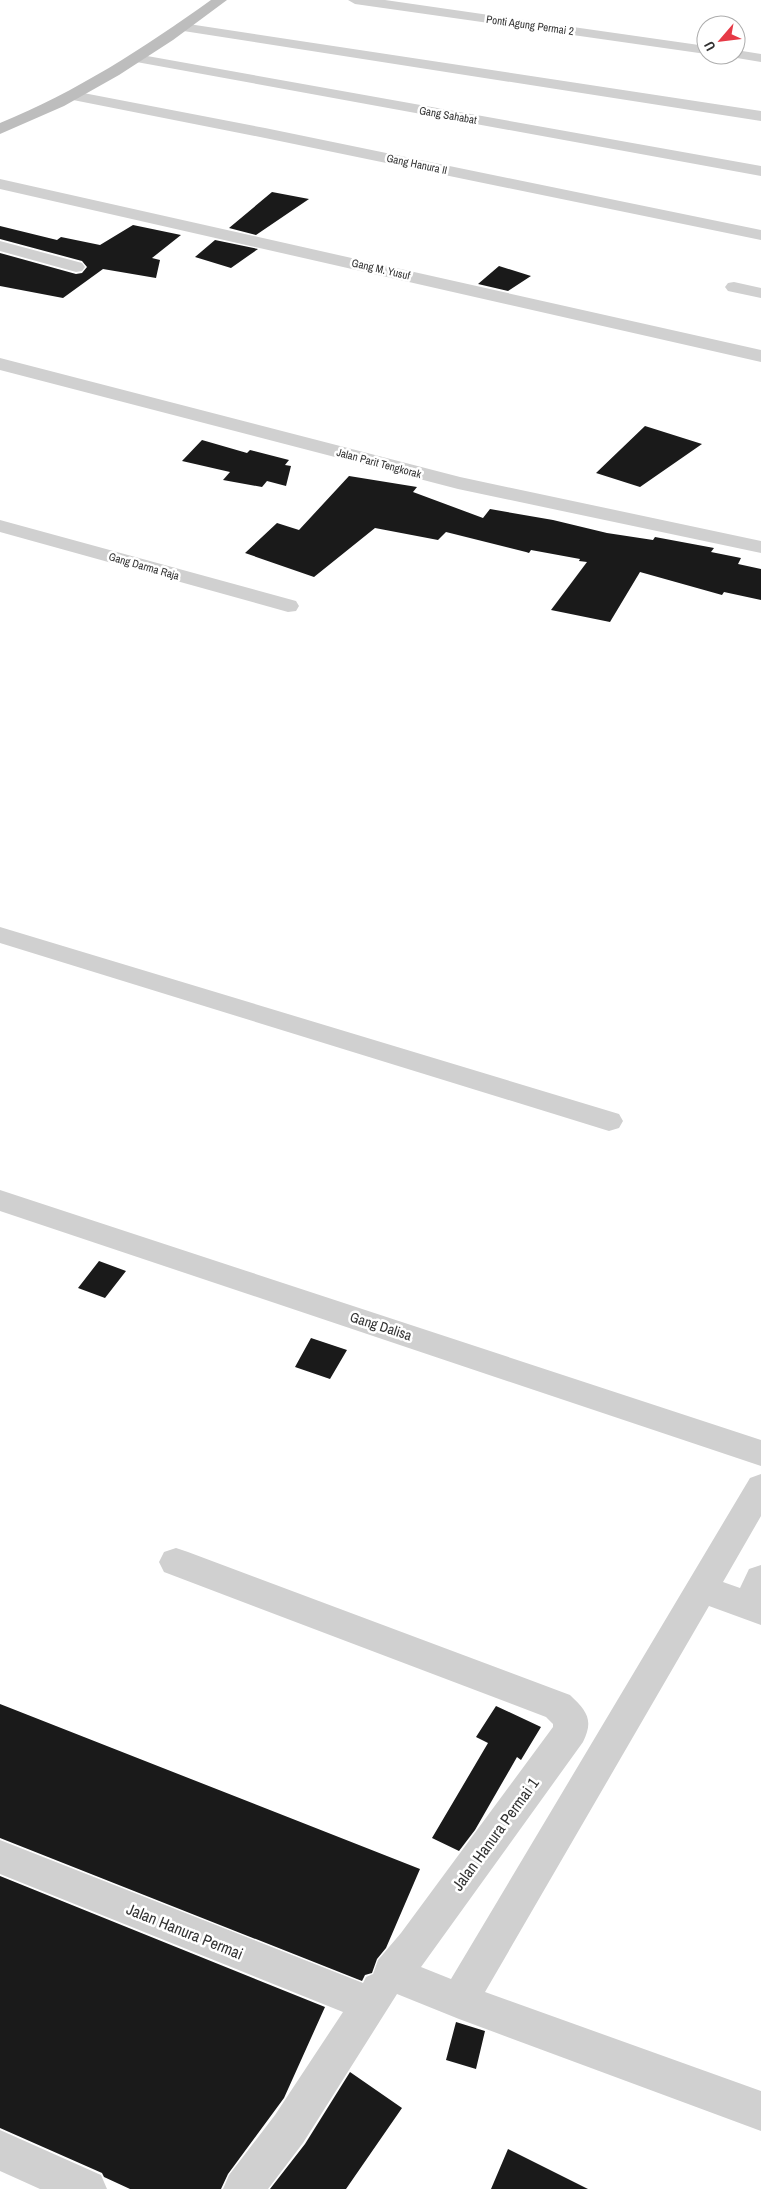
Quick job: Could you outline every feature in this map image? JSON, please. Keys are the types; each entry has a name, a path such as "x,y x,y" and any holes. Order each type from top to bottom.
{"main road":[{"path":"0,129 73,96 136,58 220,0"}],"street":[{"name":"Ponti Agung Permai 2","path":"355,0 696,49"},
{"path":"182,27 761,116"},
{"path":"746,56 761,58"},
{"name":"Gang Sahabat","path":"136,58 761,171"},
{"name":"Gang Hanura II","path":"73,96 265,133 761,235"},
{"name":"Gang M. Yusuf","path":"0,184 761,356"},
{"path":"0,246 76,267"},
{"path":"734,287 761,293"},
{"name":"Jalan Parit Tengkorak","path":"0,364 458,483 761,547"},
{"name":"Gang Darma Raja","path":"0,526 288,606"},
{"path":"0,935 608,1121"},
{"name":"Gang Dalisa","path":"0,1200 761,1453"},
{"path":"459,2001 761,1487"},
{"name":"Jalan Hanura Permai 1","path":"176,1562 558,1706 571,1718 571,1730 414,1946 392,1973 289,2129 243,2189"},
{"path":"701,1588 757,1599"},
{"name":"Jalan Hanura Permai","path":"0,1857 370,2004"},
{"path":"392,1973 459,2001 761,2111"},
{"path":"0,2150 87,2189"}],"building":[{"path":"272,192 309,199 256,235 229,228"},
{"path":"133,225 181,235 152,258 160,260 156,278 103,269 63,298 0,286 0,253 76,274 82,273 87,267 82,261 0,239 0,226 57,240 61,237 100,245"},
{"path":"215,240 258,249 231,268 195,257"},
{"path":"499,266 531,276 508,291 478,284"},
{"path":"645,426 702,444 640,487 596,473"},
{"path":"202,440 247,453 250,450 289,460 285,465 291,466 286,486 267,481 262,487 223,480 230,472 182,461"},
{"path":"349,476 417,487 413,492 483,518 490,509 553,520 607,533 653,540 655,537 714,548 711,552 741,558 738,564 761,569 761,600 724,592 722,595 640,572 610,622 551,610 587,562 531,550 529,553 446,532 438,540 375,528 314,577 245,553 277,523 299,530"},
{"path":"99,1261 126,1271 105,1298 78,1288"},
{"path":"311,1338 347,1350 330,1379 295,1367"},
{"path":"0,1704 420,1869 386,1948 377,1959 372,1973 365,1975 362,1981 0,1838"},
{"path":"496,1706 541,1727 521,1760 517,1757 475,1830 459,1851 432,1838 488,1743 476,1737"},
{"path":"0,1876 325,2007 284,2098 228,2174 221,2189 130,2189 104,2177 102,2173 0,2128"},
{"path":"456,2022 485,2031 476,2069 446,2060"},
{"path":"350,2072 402,2108 346,2189 270,2189 305,2144"},
{"path":"508,2149 588,2189 491,2189"}]}
